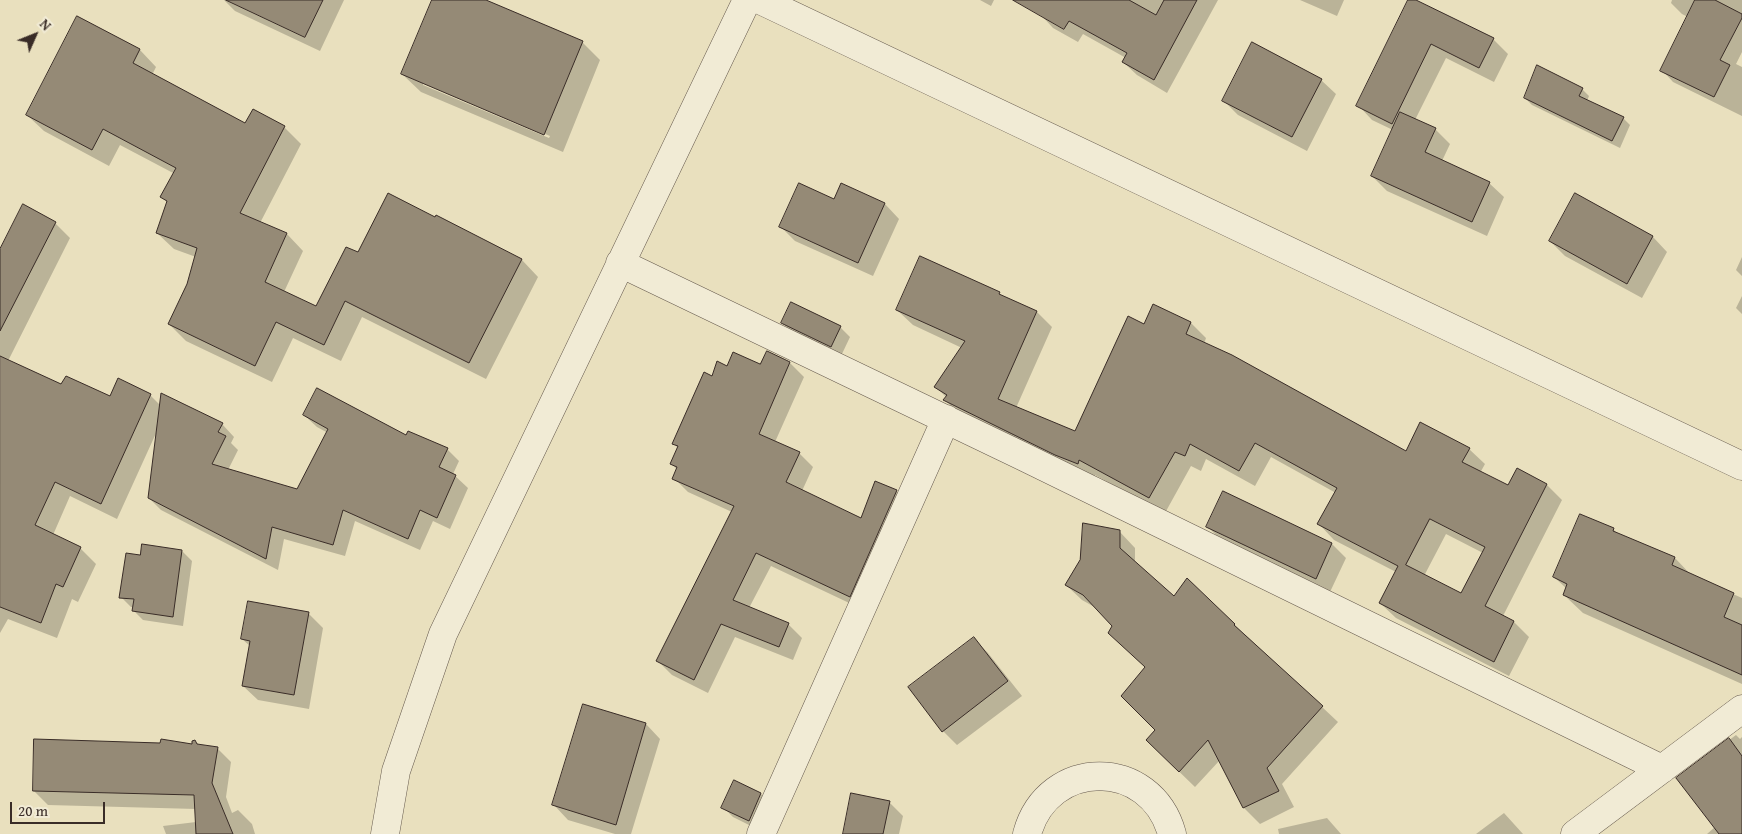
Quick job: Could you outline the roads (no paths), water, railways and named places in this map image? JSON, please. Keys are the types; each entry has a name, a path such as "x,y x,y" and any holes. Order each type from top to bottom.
{"street":[{"path":"384,834 396,772 443,634 747,0"},
{"path":"760,0 1742,466"},
{"path":"620,263 946,419 1662,769"},
{"path":"761,834 946,419"},
{"path":"1575,834 1742,709"},
{"path":"1027,834 1030,821 1040,804 1054,791 1071,781 1090,776 1110,776 1128,782 1145,792 1160,806 1169,823 1172,834"}]}
